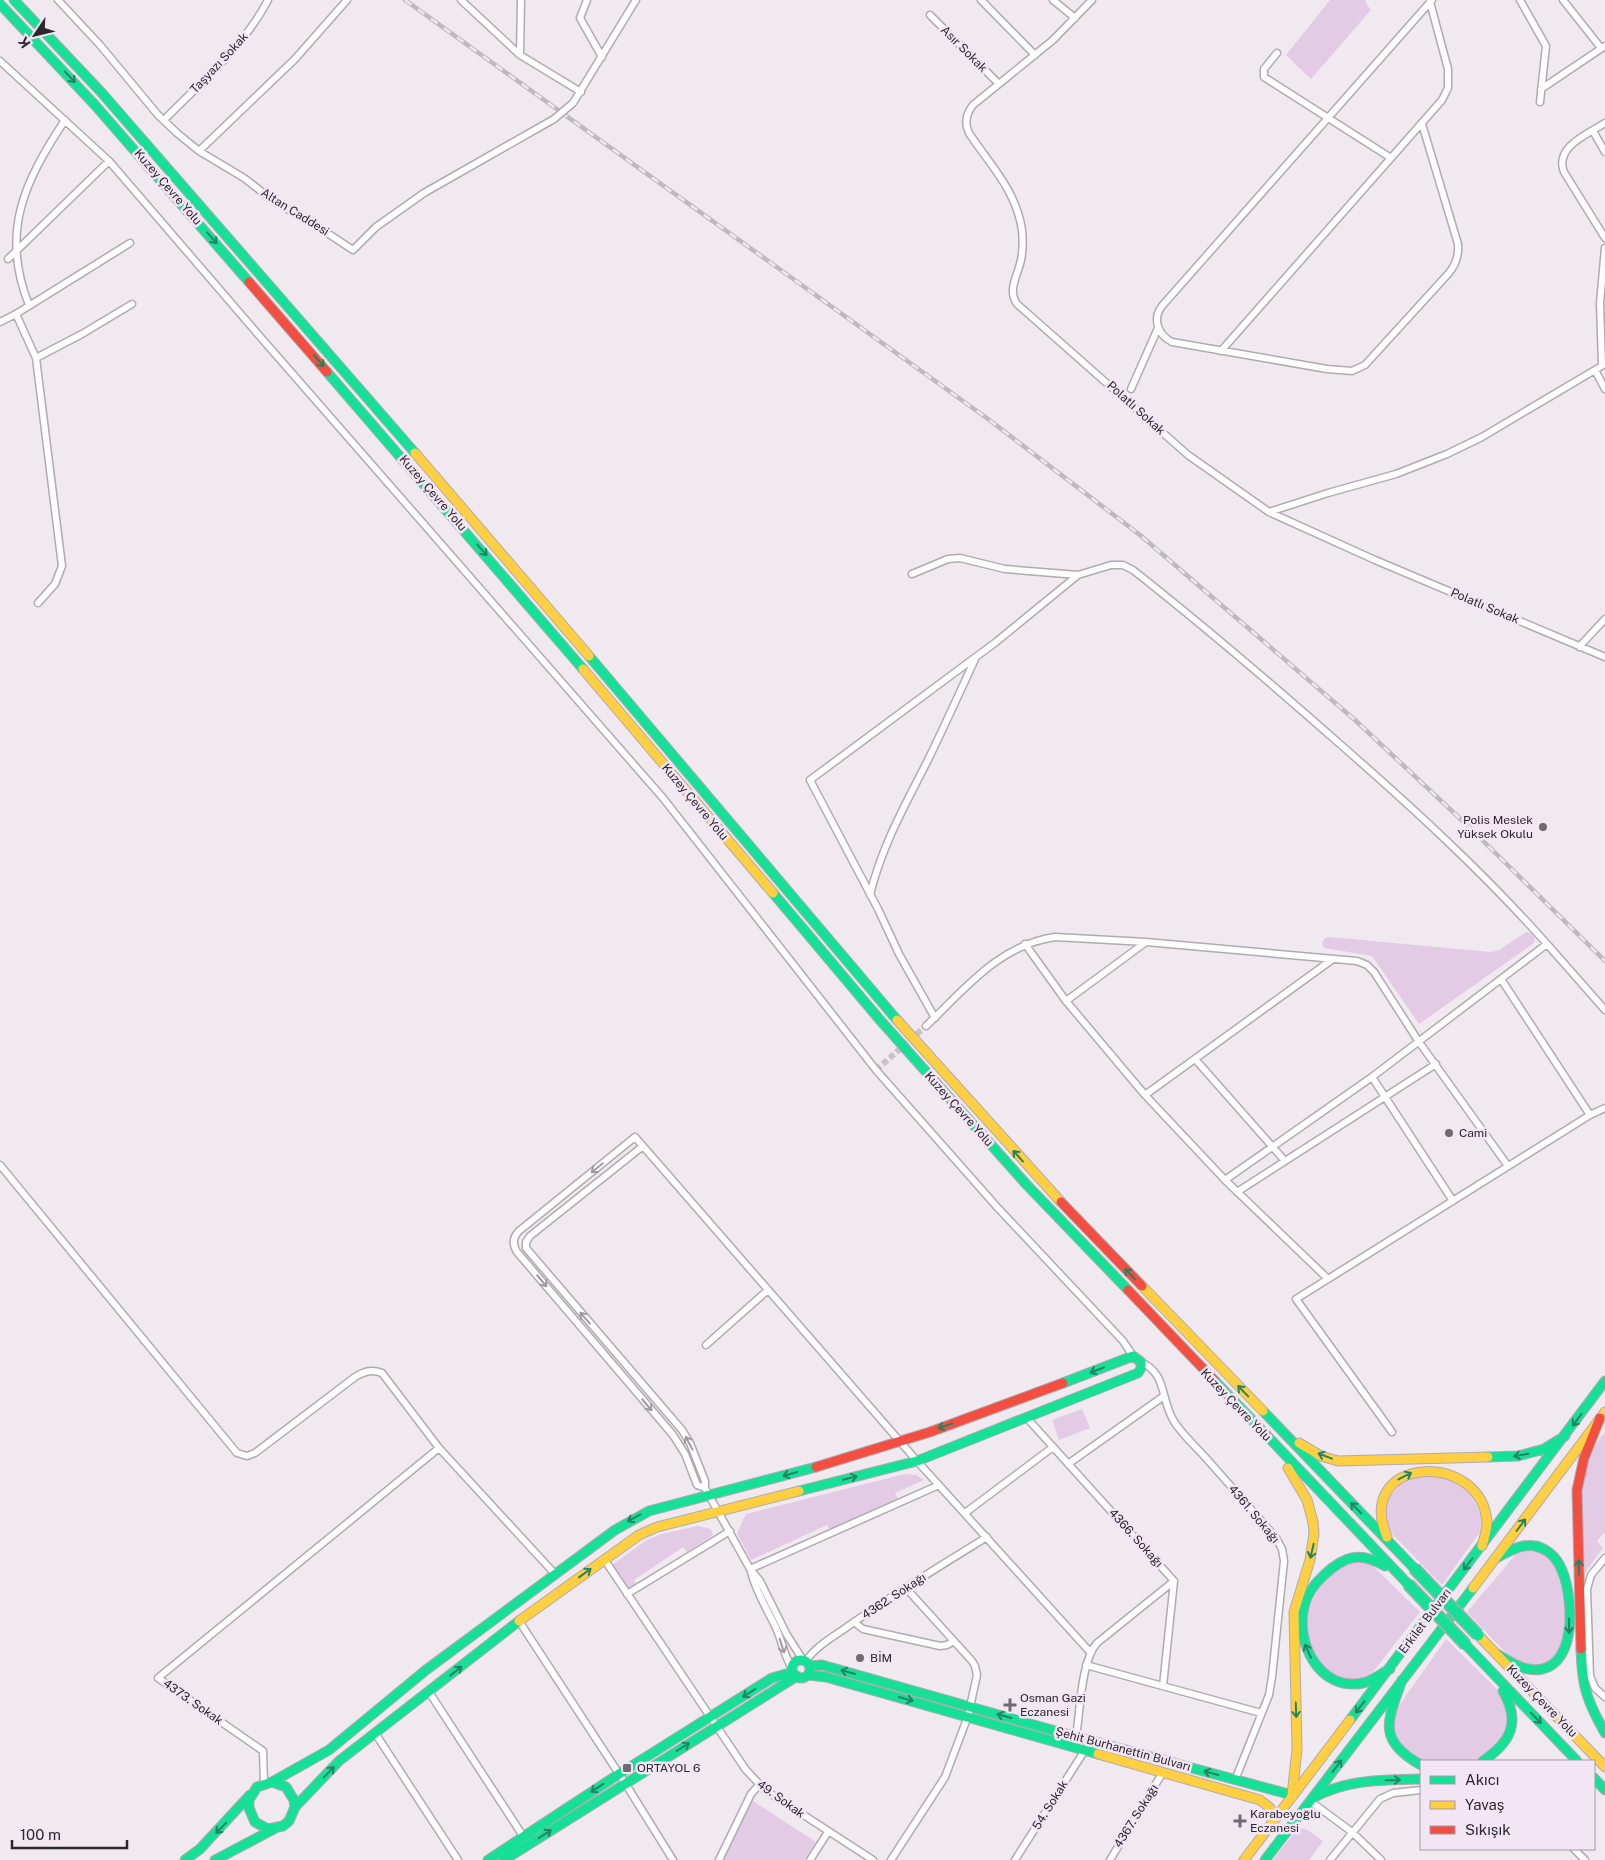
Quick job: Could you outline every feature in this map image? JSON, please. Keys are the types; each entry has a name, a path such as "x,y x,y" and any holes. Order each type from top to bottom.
{"main road":[{"name":"Kuzey Çevre Yolu","path":"14,0 101,92 504,556 889,1010 1037,1177 1605,1767"},
{"name":"Kuzey Çevre Yolu","path":"0,4 94,104 305,345 887,1027 1026,1184 1576,1760"},
{"path":"185,1860 200,1850 252,1793 329,1750 426,1670 632,1519 649,1511 707,1492 768,1481 902,1442 1137,1359 1141,1368 1138,1373 917,1461 657,1527 639,1535 519,1622 340,1761 295,1807 289,1821 215,1860"},
{"name":"Erkilet Bulvarı","path":"1244,1860 1605,1381"},
{"path":"1603,1415 1584,1458 1577,1490 1582,1677 1590,1707 1605,1734"},
{"name":"Erkilet Bulvarı","path":"1265,1860 1603,1415"},
{"path":"1260,1430 1302,1488 1311,1510 1314,1528 1312,1550 1294,1612 1297,1751 1296,1780 1292,1795"},
{"path":"1288,1437 1321,1456 1338,1461 1518,1456 1544,1449 1565,1436"},
{"path":"1394,1547 1386,1536 1382,1523 1384,1498 1390,1487 1399,1479 1409,1474 1425,1471 1437,1472 1452,1477 1472,1488 1479,1496 1487,1517 1486,1535 1482,1546"},
{"path":"1496,1558 1527,1545 1542,1548 1552,1554 1561,1566 1567,1587 1570,1627 1564,1653 1556,1662 1545,1669 1522,1668 1497,1654"},
{"path":"1390,1668 1371,1680 1352,1685 1342,1684 1327,1678 1316,1666 1306,1648 1302,1632 1303,1609 1310,1590 1319,1576 1336,1563 1349,1557 1362,1556 1374,1560 1408,1584"},
{"path":"1483,1663 1508,1699 1514,1718 1507,1740 1498,1750 1483,1760"},
{"name":"Şehit Burhanettin Bulvarı","path":"488,1860 523,1836 713,1722 772,1678 801,1668 826,1677 1076,1737 1292,1795"},
{"path":"1402,1680 1388,1719 1390,1730 1401,1752 1420,1764"},
{"name":"Şehit Burhanettin Bulvarı","path":"969,1711 1085,1750 1260,1800 1269,1807 1276,1817"},
{"path":"1076,1737 1085,1750"},
{"name":"Şehit Burhanettin Bulvarı","path":"504,1860 622,1778"},
{"path":"1312,1799 1330,1788 1356,1781 1420,1779"},
{"path":"1595,1779 1605,1790"},
{"path":"268,1783 286,1787 294,1800 295,1807"},
{"path":"1595,1790 1605,1799"},
{"path":"252,1793 249,1800 249,1808 255,1822 268,1829 276,1828"}],"street":[{"name":"Altan Caddesi","path":"58,0 100,45 164,120 199,151 244,178 275,202 312,223 353,250 376,227 424,193 538,130 554,119 573,103 581,92"},
{"name":"Taşyazı Sokak","path":"164,120 229,55 258,19 268,0"},
{"path":"199,151 294,59 347,0"},
{"path":"460,0 520,55 581,92 636,0"},
{"path":"520,55 521,0"},
{"path":"587,0 580,18 602,57"},
{"path":"981,0 1035,55"},
{"path":"1053,0 1075,18"},
{"name":"Polatlı Sokak","path":"1092,0 1053,40 970,108 966,117 966,126 971,137 1006,186 1019,217 1023,246 1021,262 1012,291 1014,300 1188,454 1269,512 1375,560 1605,657"},
{"path":"1520,0 1546,46 1540,102"},
{"path":"1541,89 1603,47 1563,0"},
{"path":"1422,124 1458,244 1456,261 1448,274 1368,362 1358,369 1347,371 1327,369 1172,342 1162,334 1158,328 1157,316 1162,306 1431,1"},
{"path":"1221,350 1442,100 1449,81 1448,69 1431,1"},
{"name":"Asır Sokak","path":"930,15 999,84"},
{"path":"1276,53 1264,69 1264,77 1391,158"},
{"name":"4361. Sokağı","path":"0,61 109,160 263,340 663,798 876,1070 997,1207 1123,1341 1137,1359 1151,1367 1158,1375 1170,1414 1179,1429 1276,1538 1282,1549 1284,1561 1274,1659 1268,1695 1235,1780"},
{"path":"16,198 22,184 64,120"},
{"path":"1605,124 1567,149 1562,158 1564,172 1605,238"},
{"path":"1593,131 1605,152"},
{"path":"6,245 9,262 109,160"},
{"path":"0,322 130,243"},
{"path":"1269,512 1396,474 1448,454 1482,437 1604,364 1600,309 1605,248"},
{"path":"12,273 19,290 29,306"},
{"path":"36,358 82,334 132,304"},
{"path":"16,314 36,358 62,566 55,584 38,603"},
{"path":"1131,388 1158,328"},
{"path":"1595,370 1605,389"},
{"path":"912,574 948,560 960,558 1005,569 1078,575"},
{"path":"935,1018 911,976 810,780 976,657 1078,575 1105,566 1117,565 1128,567 1140,575 1270,682 1412,808 1485,877 1605,1010"},
{"path":"1579,647 1605,619"},
{"path":"870,896 878,866 889,838 936,744 976,657"},
{"path":"926,1026 1008,952 1025,944 1055,937 1146,942 1357,961 1371,968 1419,1042 1508,1166"},
{"path":"1066,1001 1146,942"},
{"path":"1025,944 1066,1001 1145,1095 1225,1180 1328,1279"},
{"path":"1225,1180 1372,1077 1547,944"},
{"path":"1145,1095 1333,959"},
{"path":"1501,979 1590,1115"},
{"path":"1194,1059 1285,1161"},
{"path":"1237,1192 1436,1064"},
{"path":"1372,1077 1453,1200"},
{"path":"1392,1432 1296,1299 1590,1115 1605,1108"},
{"path":"707,1492 697,1485 682,1448 673,1435 517,1252 514,1241 519,1231 635,1137 917,1461 1090,1652"},
{"path":"643,1146 530,1236 526,1242 528,1251 682,1430 690,1443 706,1482 707,1492 750,1569 754,1583 775,1626 787,1660 801,1668"},
{"path":"0,1165 237,1453 247,1456 255,1453 356,1377 372,1370 382,1373 439,1448 555,1574"},
{"path":"514,1241 526,1242"},
{"path":"706,1345 768,1290"},
{"path":"1068,1464 1164,1396"},
{"name":"4366. Sokağı","path":"1026,1417 1174,1581"},
{"path":"965,1513 1053,1447"},
{"name":"4373. Sokak","path":"268,1783 263,1751 158,1678 439,1448"},
{"path":"750,1569 939,1485"},
{"path":"628,1594 730,1531"},
{"name":"4362. Sokağı","path":"801,1668 816,1649 854,1622 987,1537"},
{"path":"1605,1558 1591,1575 1587,1589 1590,1676 1595,1688 1605,1697"},
{"name":"49. Sokak","path":"604,1559 713,1722 746,1770 759,1785 873,1860"},
{"path":"750,1569 760,1581 801,1668"},
{"path":"1164,1686 1174,1581"},
{"path":"1076,1737 1086,1665 1090,1652 1097,1643 1174,1581"},
{"path":"891,1860 945,1776 969,1711 977,1671 972,1661 906,1587"},
{"path":"519,1622 622,1778 673,1860"},
{"path":"854,1622 863,1629 940,1646 954,1641"},
{"path":"1086,1665 1261,1713"},
{"path":"429,1692 523,1836"},
{"path":"376,1733 458,1860"},
{"name":"54. Sokak","path":"1015,1860 1085,1750"},
{"name":"4367. Sokağı","path":"1110,1860 1163,1772"},
{"path":"720,1860 751,1794 759,1785"},
{"path":"1330,1860 1384,1796 1398,1792 1420,1790"},
{"path":"1312,1799 1352,1832 1381,1860"},
{"path":"810,1860 828,1832"},
{"path":"1575,1850 1585,1860"}],"shaded area":[{"path":"1330,0 1366,0 1365,2 1371,10 1311,79 1286,55"},
{"path":"1526,932 1531,933 1535,939 1534,943 1419,1024 1372,956 1324,948 1322,943 1325,938 1329,937 1491,952 1499,950"},
{"path":"1082,1409 1090,1428 1059,1440 1052,1420"},
{"path":"1605,1432 1605,1532 1597,1541 1603,1548 1585,1573 1581,1488 1589,1458"},
{"path":"905,1474 916,1475 924,1480 895,1493 898,1499 830,1530 827,1525 751,1560 737,1533 746,1514"},
{"path":"1419,1476 1448,1479 1470,1492 1482,1517 1480,1532 1442,1585 1393,1535 1385,1514 1388,1498 1402,1482"},
{"path":"698,1526 711,1529 713,1535 687,1552 683,1547 634,1580 637,1585 625,1593 611,1565 647,1540 661,1534"},
{"path":"1525,1551 1538,1551 1555,1563 1566,1607 1562,1647 1546,1665 1523,1666 1503,1650 1467,1612 1516,1554"},
{"path":"1361,1561 1372,1565 1420,1612 1373,1672 1368,1676 1350,1682 1328,1675 1310,1650 1306,1616 1322,1579 1346,1563"},
{"path":"1446,1639 1499,1691 1509,1718 1503,1739 1477,1760 1421,1760 1414,1757 1398,1740 1394,1728 1394,1716 1398,1707"},
{"path":"750,1799 816,1842 804,1860 723,1860"},
{"path":"1301,1828 1308,1830 1323,1841 1309,1860 1273,1860 1296,1830"}],"tunnel":[{"path":"876,1070 926,1026"}],"railway":[{"path":"405,0 988,419 1140,535 1355,720 1469,827 1605,961"}],"traffic: fast":[{"path":"14,0 101,92 415,453"},
{"path":"0,4 94,104 249,282"},
{"path":"327,372 583,669"},
{"path":"589,656 897,1020"},
{"path":"773,893 880,1020 1026,1184 1128,1290"},
{"path":"799,1491 917,1461 1138,1373 1141,1368 1141,1362 1133,1356 1063,1383"},
{"path":"1214,1380 1408,1584"},
{"path":"1350,1720 1605,1381"},
{"path":"1263,1411 1414,1568"},
{"path":"1488,1457 1518,1456 1544,1449 1565,1436"},
{"path":"272,1782 329,1750 426,1670 615,1530 649,1511 816,1467"},
{"path":"1496,1558 1515,1549 1530,1545 1549,1552 1559,1564 1564,1577 1570,1612 1569,1631 1565,1647 1557,1660 1545,1668 1524,1668 1497,1654"},
{"path":"1385,1566 1368,1558 1360,1557 1338,1563 1312,1589 1305,1602 1302,1621 1307,1649 1314,1662 1334,1680 1348,1684 1363,1683 1390,1669"},
{"path":"1414,1568 1478,1635"},
{"path":"1408,1584 1466,1645"},
{"path":"1265,1860 1473,1588"},
{"path":"295,1807 294,1800 286,1787 272,1782 257,1787 249,1800 249,1808 255,1822 268,1829 283,1826 289,1821 295,1807 339,1761 519,1621"},
{"path":"1466,1645 1576,1760"},
{"path":"1581,1649 1584,1684 1594,1712 1605,1733"},
{"path":"801,1660 807,1663 810,1669 807,1675 801,1678 795,1675 792,1669 795,1663 801,1660"},
{"path":"810,1666 822,1665 1292,1795"},
{"path":"488,1860 619,1774 772,1678 793,1672"},
{"path":"808,1675 826,1677 1098,1754"},
{"path":"504,1860 797,1676"},
{"path":"1402,1680 1390,1718 1389,1728 1397,1747 1420,1764"},
{"path":"1484,1760 1493,1754 1506,1739 1510,1730 1512,1722 1511,1712 1503,1691"},
{"path":"1313,1798 1339,1787 1352,1784 1379,1780 1420,1779"},
{"path":"1595,1779 1605,1790"},
{"path":"185,1860 200,1849 250,1795"},
{"path":"215,1860 274,1829"}],"traffic: slow":[{"path":"415,453 589,656"},
{"path":"583,669 773,893"},
{"path":"897,1020 1061,1202"},
{"path":"1142,1286 1263,1411"},
{"path":"1473,1588 1605,1412"},
{"path":"1299,1443 1321,1456 1338,1461 1488,1457"},
{"path":"1288,1468 1307,1500 1314,1534 1310,1560 1294,1612 1297,1750 1292,1795"},
{"path":"1387,1537 1381,1510 1388,1490 1403,1477 1423,1472 1445,1474 1465,1483 1480,1499 1487,1523 1482,1546"},
{"path":"519,1621 639,1535 657,1527 799,1491"},
{"path":"1478,1635 1605,1767"},
{"path":"1244,1860 1350,1720"},
{"path":"1098,1754 1260,1800 1269,1807 1276,1817"}],"traffic: jam":[{"path":"249,282 327,372"},
{"path":"1061,1202 1142,1286"},
{"path":"1128,1290 1214,1380"},
{"path":"816,1467 930,1432 1063,1383"},
{"path":"1581,1649 1577,1490 1584,1458 1600,1418"}],"place":[{"name":"Polis Meslek Yüksek Okulu","path":"1543,827"},
{"name":"Cami","path":"1449,1133"},
{"name":"BİM","path":"860,1658"},
{"name":"Osman Gazi Eczanesi","path":"1010,1705"},
{"name":"ORTAYOL 6","path":"627,1768"},
{"name":"Karabeyoğlu Eczanesi","path":"1240,1821"}]}
